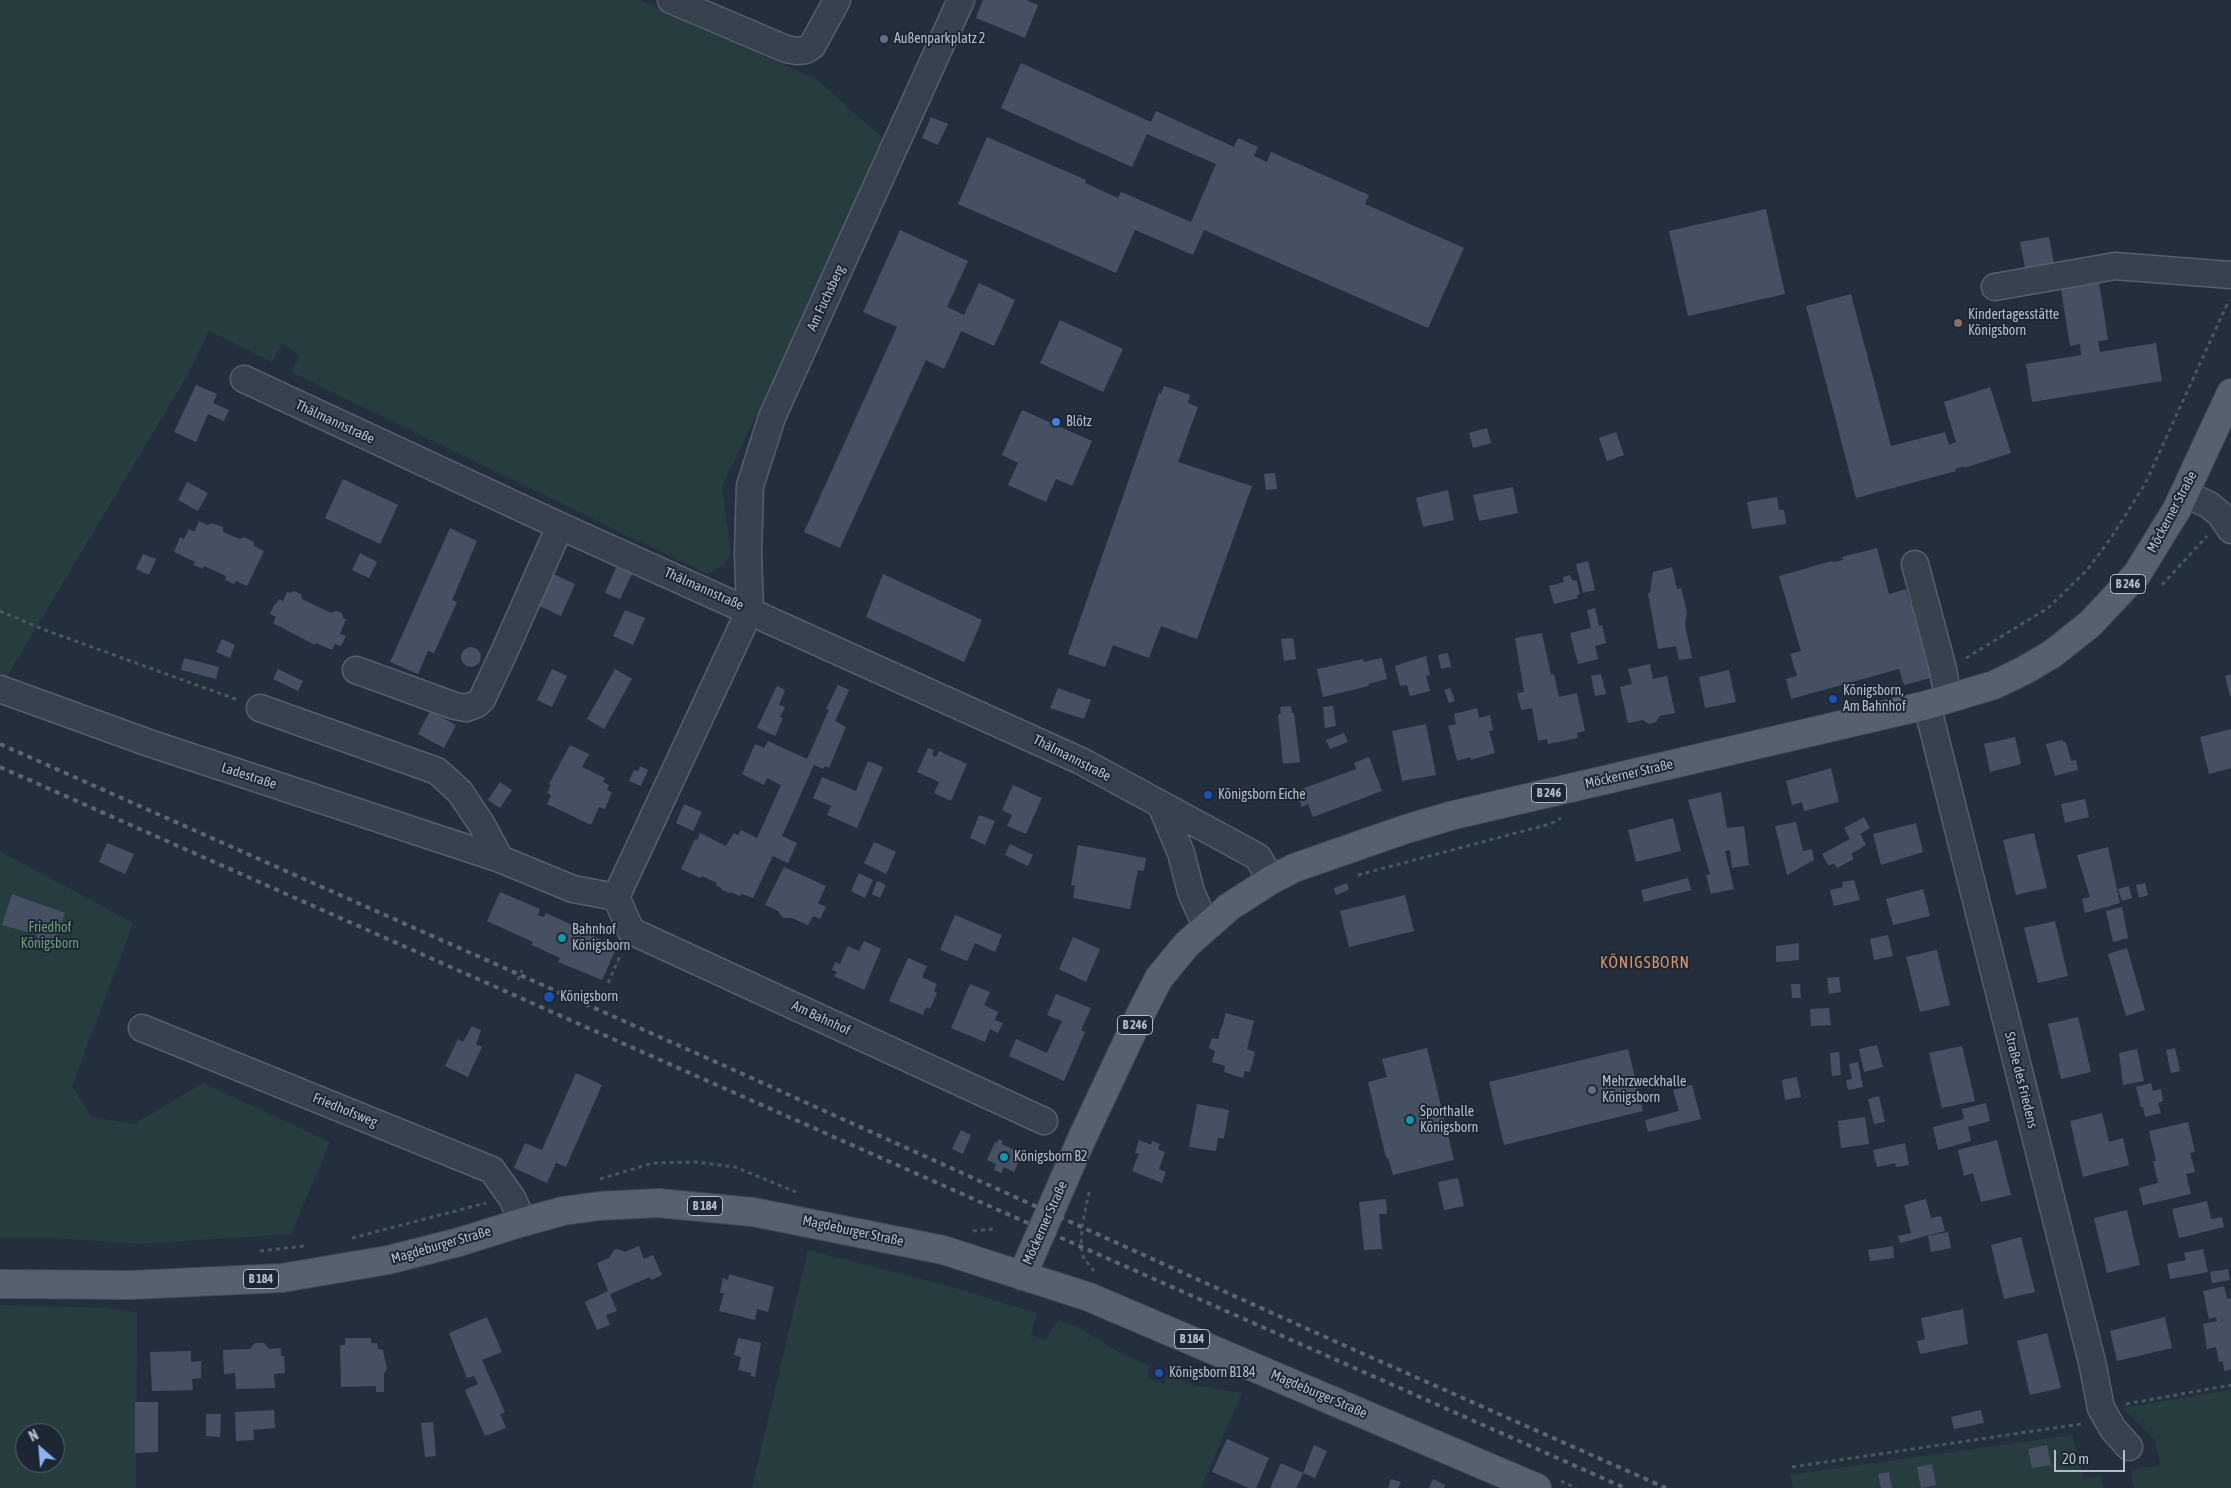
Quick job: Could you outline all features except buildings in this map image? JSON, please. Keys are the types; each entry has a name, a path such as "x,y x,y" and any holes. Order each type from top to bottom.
{"main road":[{"name":"Möckerner Straße","path":"1022,1276 1083,1136 1159,978 1187,944 1229,907 1271,880 1294,868 1345,849 1454,815 1938,702 1994,685 2025,670 2052,654 2090,624 2125,588 2148,558 2184,493 2231,393"},
{"name":"Magdeburger Straße","path":"0,1284 132,1285 282,1278 321,1273 388,1260 459,1242 517,1210 563,1211 599,1206 649,1203 690,1204 753,1212 942,1250 1103,1302 1536,1488"}],"street":[{"path":"671,0 786,49 797,51 806,50 812,46 837,0"},
{"name":"Am Fuchsberg","path":"750,610 748,536 750,486 763,443 772,417 961,0"},
{"path":"1994,287 2114,266 2231,275"},
{"name":"Thälmannstraße","path":"244,379 560,526 750,610 1072,757 1258,857 1271,880"},
{"path":"2184,493 2209,506 2226,522"},
{"path":"356,670 455,706 466,708 478,704 501,658 560,526"},
{"name":"Straße des Friedens","path":"1915,564 1943,669 1938,702 2104,1414 2113,1429 2129,1447"},
{"path":"631,931 616,897 750,610"},
{"name":"Ladestraße","path":"0,689 148,743 500,859"},
{"path":"260,708 437,770 460,792 482,825 500,859 573,890 616,897"},
{"path":"1161,805 1181,853 1190,892 1206,926"},
{"name":"Am Bahnhof","path":"631,931 1044,1121"},
{"name":"Friedhofsweg","path":"142,1028 492,1170 517,1210"}],"path":[{"path":"1943,669 1990,644 2048,608 2087,570 2111,538 2139,494 2231,296"},
{"path":"2156,592 2215,527 2226,522"},
{"path":"0,611 45,630 260,708"},
{"path":"1353,876 1550,824 1563,816"},
{"path":"608,982 631,931"},
{"path":"518,980 522,970"},
{"path":"1090,1187 1082,1226 1081,1247 1084,1259 1098,1275"},
{"path":"342,1240 517,1210"},
{"path":"253,1252 307,1246"},
{"path":"1792,1467 2104,1414 2231,1385"}],"green space":[{"path":"0,0 640,0 816,79 887,142 722,487 731,553 724,565 707,574 291,372 300,355 282,344 272,362 209,331 187,376 3,683 0,682"},
{"name":"Friedhof Königsborn","path":"0,851 133,923 72,1086 92,1117 134,1124 203,1083 330,1142 291,1234 140,1244 54,1238 0,1238"},
{"path":"808,1250 952,1287 1037,1313 1031,1335 1046,1340 1058,1320 1078,1327 1120,1353 1150,1366 1147,1378 1164,1384 1167,1375 1198,1386 1242,1393 1201,1488 752,1488"},
{"path":"0,1305 105,1308 137,1312 136,1488 0,1488"},
{"path":"2231,1390 2231,1488 2134,1488 2130,1470 2161,1465 2154,1439 2123,1408"},
{"path":"2072,1435 2084,1479 2101,1476 2103,1488 1793,1488 1790,1475"}],"railway":[{"path":"0,744 725,1066 1323,1336 1666,1488"},
{"path":"0,767 1625,1488"}],"place":[{"name":"Außenparkplatz 2","path":"884,39"},
{"name":"Kindertagesstätte Königsborn","path":"1958,323"},
{"name":"Blötz","path":"1056,422"},
{"name":"Königsborn, Am Bahnhof","path":"1833,699"},
{"name":"Königsborn Eiche","path":"1208,795"},
{"name":"Bahnhof Königsborn","path":"562,938"},
{"name":"Königsborn","path":"549,997"},
{"name":"Mehrzweckhalle Königsborn","path":"1592,1090"},
{"name":"Sporthalle Königsborn","path":"1410,1120"},
{"name":"Königsborn B2","path":"1004,1157"},
{"name":"Königsborn B184","path":"1159,1373"}],"district":[{"name":"KÖNIGSBORN","path":"1645,963"}]}
